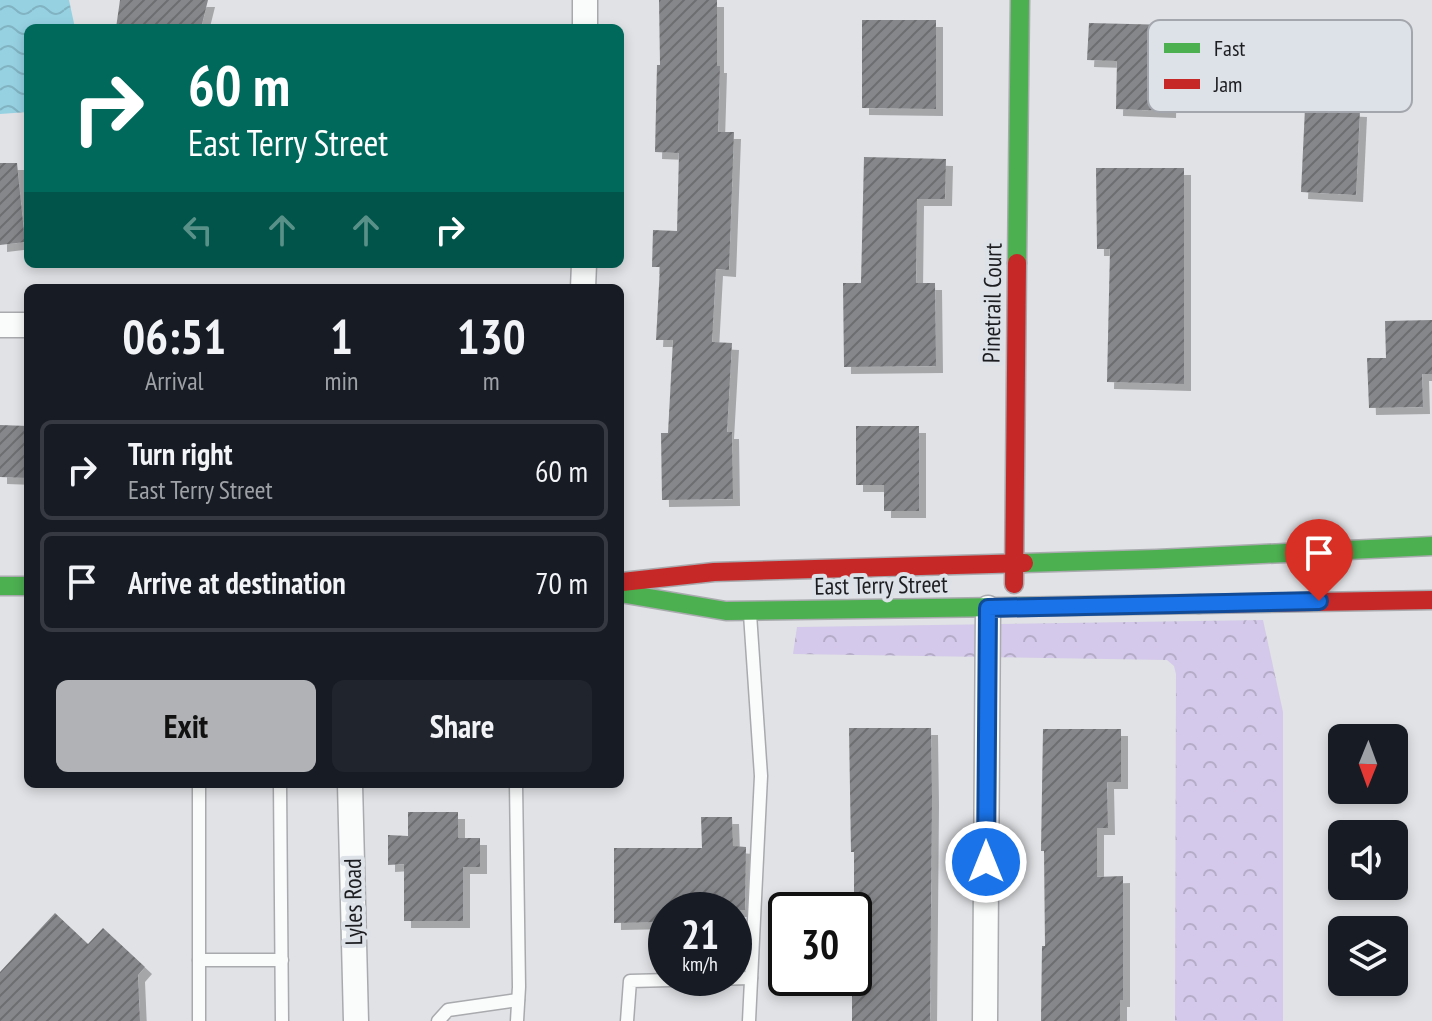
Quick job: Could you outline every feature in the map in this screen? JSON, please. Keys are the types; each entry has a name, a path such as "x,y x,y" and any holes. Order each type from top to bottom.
{"street":[{"path":"585,0 585,24"},
{"name":"Pinetrail Court","path":"1014,607 1020,0"},
{"path":"0,325 24,325"},
{"path":"624,583 714,572 1157,559 1432,546"},
{"path":"0,586 24,586"},
{"name":"East Terry Street","path":"624,594 726,611 1432,600"},
{"path":"985,1021 988,608"},
{"name":"Lyles Road","path":"350,788 356,1021"}],"lane":[{"path":"750,611 761,776 752,958"},
{"path":"199,788 199,1021"},
{"path":"280,788 282,1021"},
{"path":"516,788 517,1021"},
{"path":"199,960 282,960"},
{"path":"627,1021 630,981 648,981"},
{"path":"749,1021 750,996"},
{"path":"438,1021 448,1010 518,1000"}],"green space":[{"path":"1263,620 1283,712 1283,1021 1175,1021 1176,674 1174,666 1167,660 793,654 797,627"}],"water":[{"path":"0,0 69,0 74,24 24,24 24,112 0,114"}],"building":[{"path":"120,0 208,0 202,24 117,24"},
{"path":"659,0 717,0 717,66 720,66 718,132 734,132 729,270 716,269 712,342 732,343 727,432 732,432 733,499 662,500 661,433 668,433 673,340 656,340 660,267 652,267 653,230 677,231 679,153 655,152 657,65 660,65"},
{"path":"862,20 936,20 936,109 862,108"},
{"path":"1089,23 1148,24 1148,110 1116,109 1117,61 1087,60"},
{"path":"1305,112 1360,112 1356,195 1301,192"},
{"path":"864,157 946,159 945,199 917,199 916,283 935,283 936,366 844,367 843,283 861,283"},
{"path":"0,163 17,163 24,242 0,245"},
{"path":"1096,168 1184,168 1184,384 1107,382 1110,249 1097,249"},
{"path":"1432,320 1432,374 1422,374 1423,407 1369,408 1367,358 1386,358 1385,321"},
{"path":"0,425 24,426 24,478 0,477"},
{"path":"856,426 919,426 919,511 884,511 884,485 856,485"},
{"path":"849,728 931,728 930,1021 852,1021 852,996 872,996 872,892 854,892 854,852 851,852"},
{"path":"1043,729 1121,729 1121,782 1107,782 1108,828 1097,828 1097,877 1123,876 1123,1000 1120,1000 1120,1021 1041,1021 1042,946 1045,946 1044,851 1041,851"},
{"path":"408,812 458,812 458,838 480,838 480,867 463,867 463,921 404,921 404,864 388,865 388,835 408,836"},
{"path":"701,817 732,817 733,846 746,847 745,892 648,892 648,922 614,923 614,848 702,848"},
{"path":"55,913 88,944 103,928 145,967 138,975 140,1021 0,1021 0,972"}],"traffic: fast":[{"path":"1017,263 1020,0"},
{"path":"1024,563 1432,546"},
{"path":"0,586 24,586"},
{"path":"624,594 726,611 1199,604"}],"traffic: jam":[{"path":"1014,584 1017,263"},
{"path":"624,582 714,572 1024,563"},
{"path":"1199,604 1432,600"}],"route":[{"path":"986,862 988,608 1319,601"}]}
